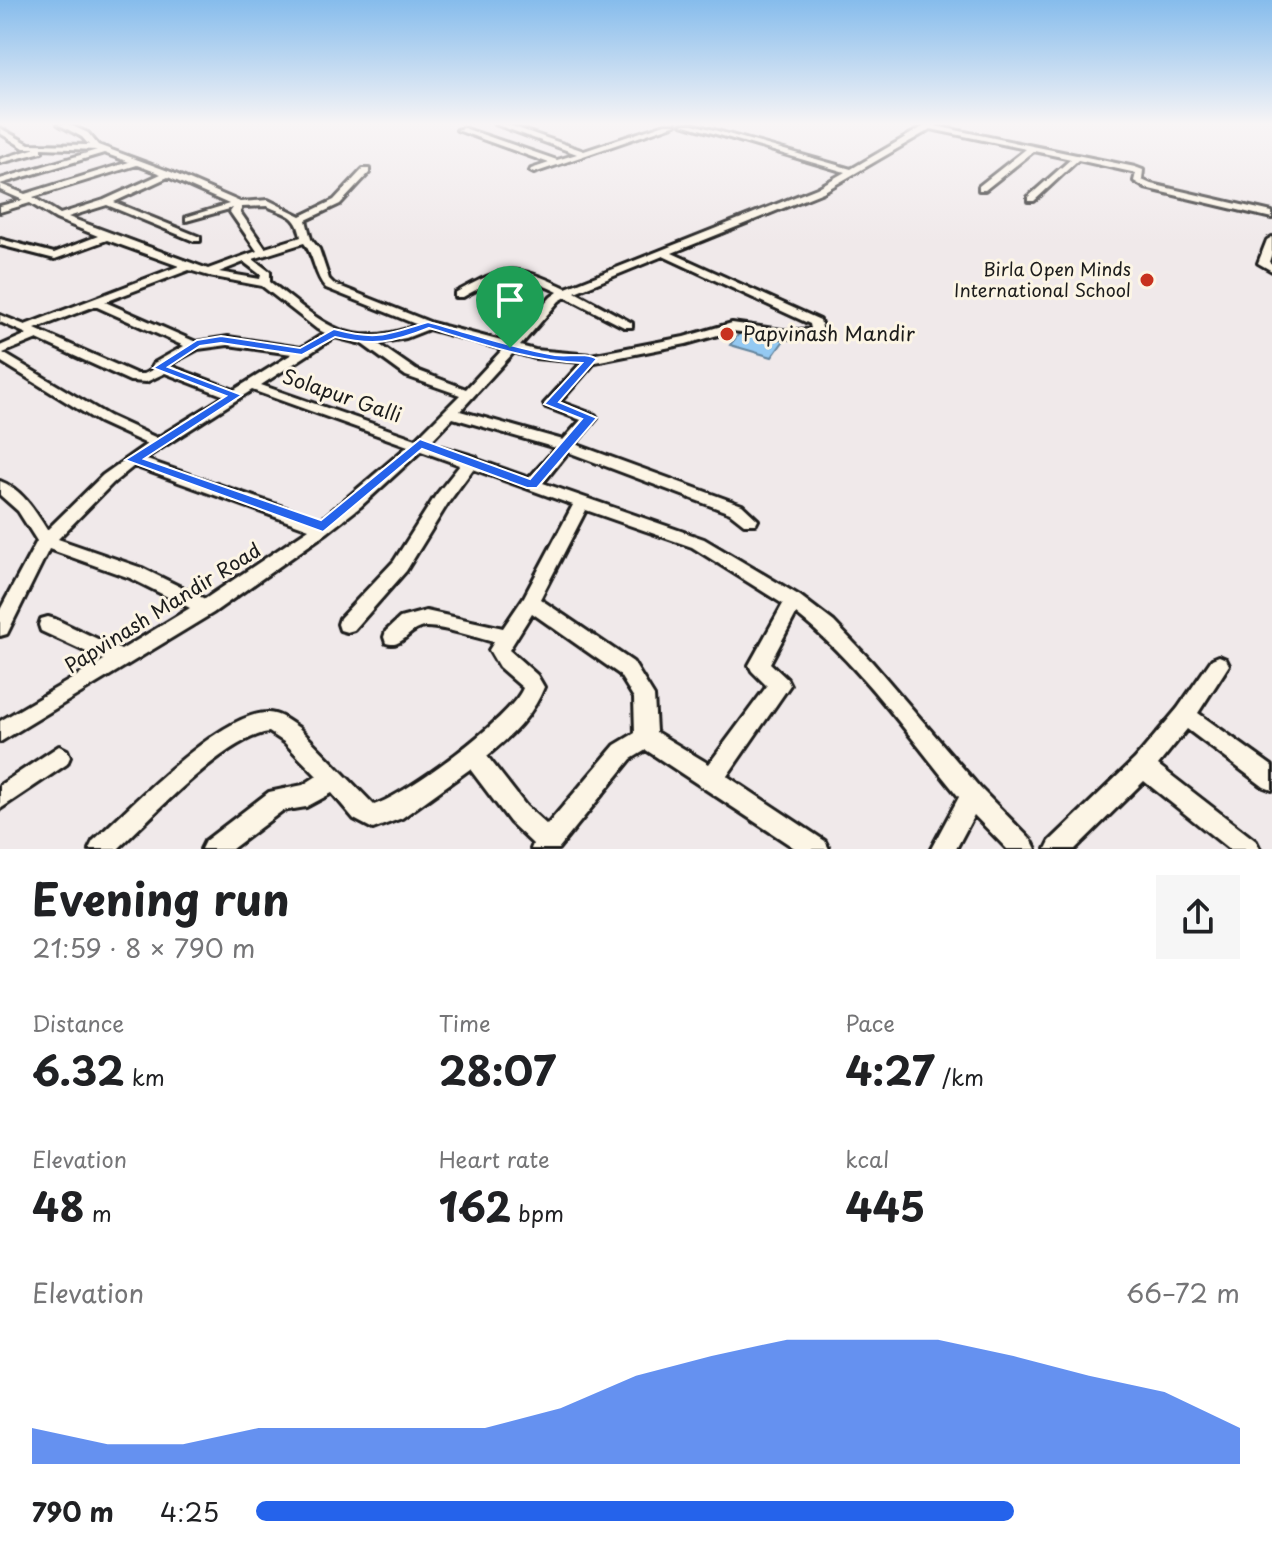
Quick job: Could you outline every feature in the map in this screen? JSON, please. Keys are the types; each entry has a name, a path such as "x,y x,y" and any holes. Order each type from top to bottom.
{"street":[{"path":"12,164 29,173"},
{"path":"0,184 56,164"},
{"path":"0,209 134,164"},
{"path":"138,164 238,204"},
{"path":"534,171 555,164"},
{"path":"824,164 854,172"},
{"name":"Papvinash Mandir Road","path":"0,732 207,608 323,527 420,444 566,292 820,190 868,164"},
{"path":"982,188 1013,164"},
{"path":"1031,199 1070,164"},
{"path":"1108,164 1137,170 1140,172 1138,181 1148,186 1272,215"},
{"path":"301,219 337,202 366,171"},
{"path":"59,217 107,202 168,174"},
{"path":"0,184 59,217 105,237 209,273 265,283 306,317 334,333 366,341 411,373 468,394"},
{"path":"107,202 197,239"},
{"path":"189,219 238,204 268,203 301,219"},
{"path":"238,204 235,212 263,252"},
{"path":"301,219 306,239 314,249 324,280 330,286 428,325 556,359 591,359 686,340 732,327 801,336 817,331 816,322 664,253"},
{"path":"0,242 55,256 105,237"},
{"path":"209,273 306,239"},
{"path":"1271,246 1263,263 1272,268"},
{"path":"245,258 266,274 265,283"},
{"path":"157,443 104,419 0,353 30,332 95,302 189,266"},
{"path":"459,295 508,272 520,274 566,292 628,325"},
{"path":"95,302 192,345"},
{"path":"0,318 135,378 146,378 161,370"},
{"path":"366,341 402,335 428,325"},
{"path":"0,628 45,541 108,479 157,443 334,333"},
{"path":"235,395 161,370 158,366 192,345 221,340 302,352"},
{"path":"532,485 590,418 551,404 591,359"},
{"name":"Solapur Galli","path":"252,386 698,543 794,601 827,628 865,668 972,796 1024,849"},
{"path":"450,413 566,446 736,509 750,520"},
{"path":"132,460 323,527"},
{"path":"347,624 400,566 442,499 471,461"},
{"path":"0,486 24,507 45,541 136,573 207,608"},
{"path":"101,849 183,774 247,725 261,720 281,726 362,811 373,817 394,810 503,731 533,695 534,687 529,679 499,650 505,636 530,602 582,503"},
{"path":"712,779 780,685 759,665 794,601"},
{"path":"530,602 626,668 644,696 646,738"},
{"path":"393,637 407,624 426,619 505,636"},
{"path":"48,625 122,659"},
{"path":"1058,849 1143,767 1185,715 1219,665"},
{"path":"1185,715 1272,779"},
{"path":"646,738 817,849"},
{"path":"472,753 545,846 623,752 646,738"},
{"path":"0,798 59,757"},
{"path":"1143,767 1248,849"},
{"path":"213,849 277,800 306,796 334,779"},
{"path":"943,849 972,796"}],"water":[{"path":"742,330 785,339 772,357 730,345"}],"place":[{"name":"Birla Open Minds International School","path":"1147,280"},
{"name":"Papvinash Mandir","path":"727,334"}],"route":[{"path":"428,325 510,348 556,359 591,359 551,404 590,418 532,485 420,444 323,527 132,460 235,395 158,368 197,343 221,340 302,352 334,333 366,341 402,335 428,325"}]}
